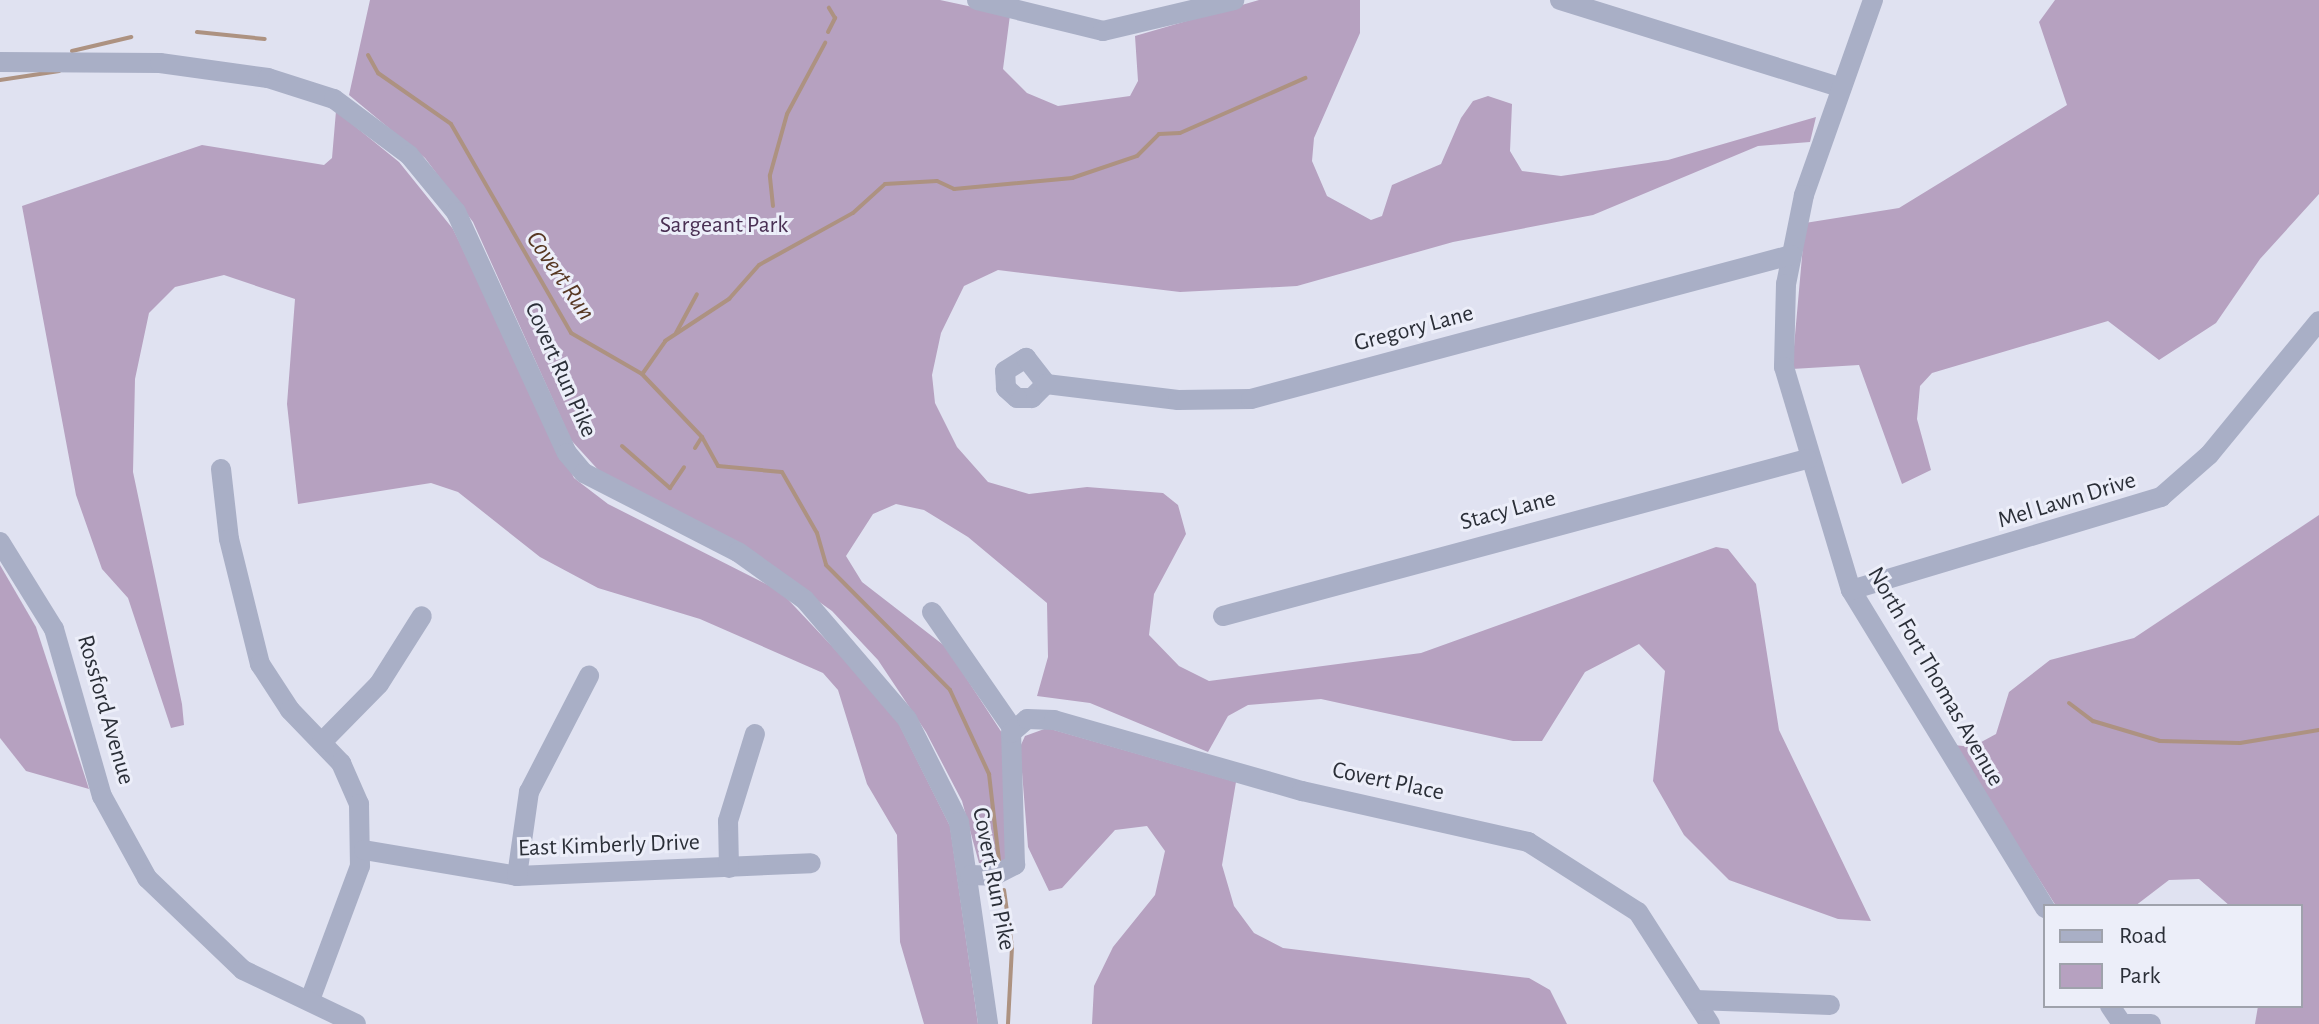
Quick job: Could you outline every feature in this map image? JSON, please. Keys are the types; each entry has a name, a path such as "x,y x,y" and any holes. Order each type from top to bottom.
{"street":[{"path":"977,0 1103,31 1153,25 1234,0"},
{"path":"1560,0 1836,86"},
{"name":"North Fort Thomas Avenue","path":"1873,0 1836,86 1791,255 1784,367 1807,459 1851,590 2043,905"},
{"name":"Covert Run Pike","path":"0,62 160,63 268,78 334,99 384,133 456,212 567,453 607,490 738,552 805,600 854,649 946,785 970,875 988,1024"},
{"name":"Gregory Lane","path":"1046,384 1178,400 1251,399 1791,255"},
{"name":"Mel Lawn Drive","path":"1851,590 2161,497 2209,455 2319,321"},
{"name":"Stacy Lane","path":"1223,616 1807,459"},
{"path":"221,469 230,546 260,664 278,695 322,742 352,783 364,850 311,997"},
{"name":"Rossford Avenue","path":"0,542 54,629 102,796 147,878 243,970 311,997 356,1024"},
{"path":"932,612 1013,729 1018,858 1004,873 970,875"},
{"path":"322,742 379,684 422,616"},
{"path":"517,876 529,792 589,676"},
{"name":"Covert Place","path":"1013,729 1027,719 1080,725 1302,791 1528,842 1638,912 1710,1024"},
{"path":"729,868 728,821 755,734"},
{"name":"East Kimberly Drive","path":"364,850 517,876 811,863"},
{"path":"1695,1000 1830,1005"},
{"path":"2112,1008 2125,1024 2151,1024"}],"green space":[{"name":"Sargeant Park","path":"370,0 940,0 1010,15 1003,69 1027,93 1058,106 1130,96 1138,81 1135,36 1259,0 1360,0 1360,33 1314,138 1312,161 1327,196 1371,220 1382,216 1392,185 1441,164 1461,118 1473,101 1488,96 1512,104 1510,151 1522,171 1561,176 1668,160 1816,117 1810,142 1758,146 1593,215 1453,242 1297,286 1180,292 998,270 964,286 941,333 932,375 935,403 957,447 988,482 1029,494 1087,487 1163,493 1178,505 1186,534 1154,594 1149,635 1179,666 1209,681 1421,653 1716,547 1728,549 1756,584 1779,730 1871,921 1838,919 1729,880 1684,835 1653,781 1665,671 1639,644 1585,672 1542,741 1513,741 1321,699 1248,705 1228,716 1208,752 1090,703 1037,696 1048,657 1047,603 968,537 924,510 896,504 873,514 846,556 862,582 946,647 1004,736 1012,852 1000,864 979,863 962,801 926,732 878,660 832,611 738,544 602,474 571,440 473,222 425,158 349,95"},
{"path":"2055,0 2319,0 2319,194 2260,259 2216,323 2159,360 2108,321 1932,373 1920,386 1917,419 1931,470 1902,484 1859,365 1792,369 1805,223 1899,208 2067,105 2039,22"},
{"path":"336,111 399,162 453,229 574,478 608,504 780,591 892,710 950,826 978,1024 924,1024 900,942 897,835 867,784 838,690 823,673 700,619 598,588 540,557 458,492 431,483 298,504 287,404 295,299 224,275 175,287 149,313 135,379 133,472 182,704 184,725 171,728 128,598 102,569 76,495 22,206 202,145 324,165 332,158"},
{"path":"2319,515 2319,1024 2255,1024 2258,1008 2303,1008 2303,904 2228,904 2199,879 2169,880 2138,904 2055,904 1954,745 1972,747 1996,734 2009,692 2050,660 2134,638"},
{"path":"0,565 36,627 89,789 26,771 0,738"},
{"path":"1047,728 1236,782 1222,865 1234,906 1254,933 1283,948 1529,978 1550,990 1567,1024 1092,1024 1094,986 1113,947 1155,895 1165,851 1147,826 1115,830 1062,888 1049,891 1028,847 1020,747 1025,736"}],"waterway":[{"path":"828,32 835,18 829,8"},
{"name":"Covert Run","path":"197,32 265,39"},
{"name":"Covert Run","path":"72,51 131,37"},
{"path":"773,206 770,175 787,114 825,43"},
{"name":"Covert Run","path":"368,55 378,73 451,124 571,333 642,374 702,437 718,466 782,472 817,533 826,565 950,690 989,774 999,860"},
{"name":"Covert Run","path":"0,80 59,71"},
{"path":"643,373 665,341 729,299 759,265 853,213 885,184 937,181 954,189 1072,178 1137,156 1159,134 1180,133 1305,78"},
{"path":"676,333 697,294"},
{"path":"695,448 702,437"},
{"path":"622,446 670,488 684,467"},
{"path":"2069,703 2093,721 2160,741 2240,743 2319,730"},
{"name":"Covert Run","path":"1004,890 1012,947 1008,1024"}]}
